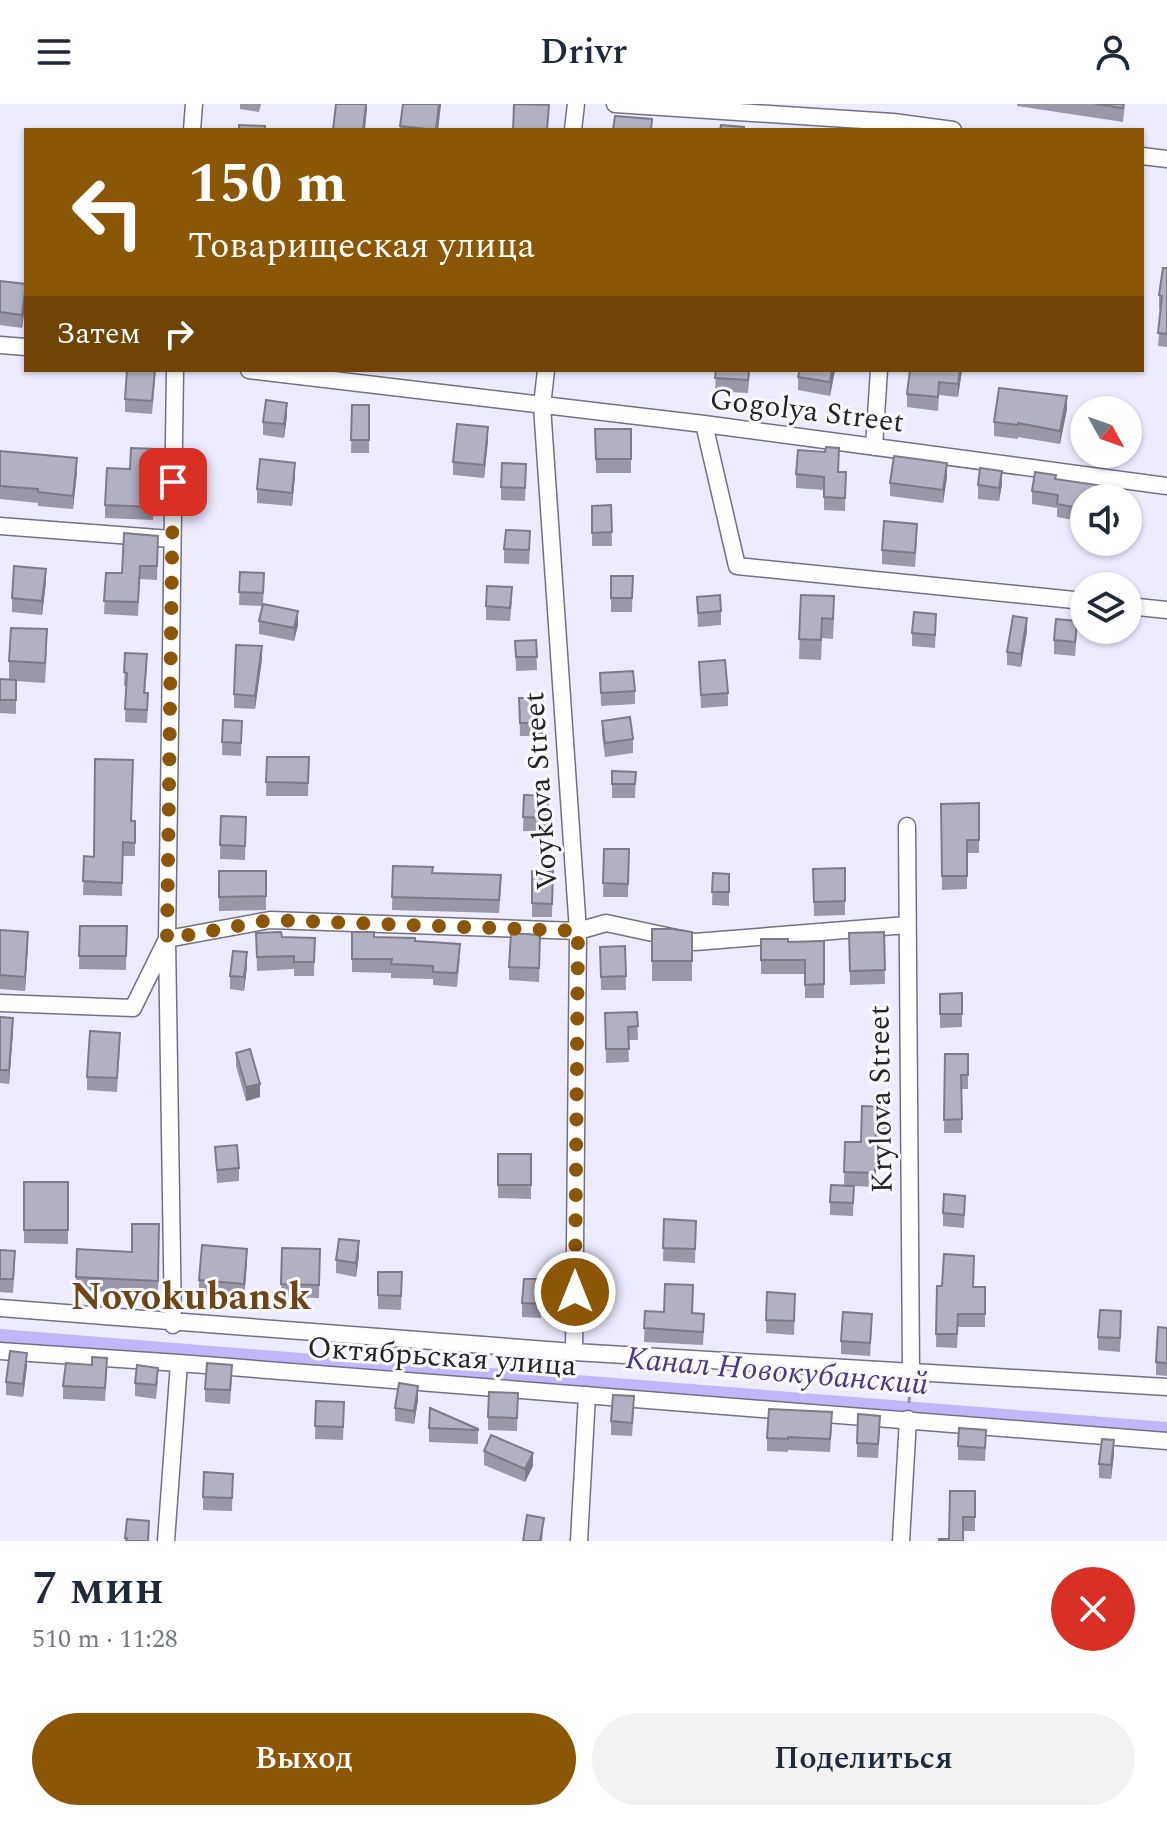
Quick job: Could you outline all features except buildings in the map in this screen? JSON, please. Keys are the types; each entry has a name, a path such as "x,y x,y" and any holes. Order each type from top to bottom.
{"street":[{"path":"192,128 194,104"},
{"path":"573,128 576,104"},
{"path":"615,104 922,128"},
{"path":"892,126 894,104"},
{"path":"1144,156 1167,159"},
{"path":"0,345 24,347"},
{"path":"173,1322 167,939 175,372"},
{"name":"Gogolya Street","path":"265,372 704,424 1167,486"},
{"name":"Voykova Street","path":"546,372 542,406 578,931 574,1352"},
{"path":"874,447 879,372"},
{"path":"704,424 737,566 1070,600"},
{"path":"0,526 171,539"},
{"path":"1142,607 1167,610"},
{"name":"Krylova Street","path":"907,826 911,1371"},
{"path":"167,939 270,920 578,931 606,923 695,942 907,925"},
{"path":"0,1003 133,1008 167,939"},
{"path":"0,1308 574,1352 1167,1387"},
{"name":"Октябрьская улица","path":"0,1351 1167,1441"},
{"path":"166,1541 179,1363"},
{"path":"579,1541 587,1395"},
{"path":"901,1541 908,1419"}],"path":[{"path":"908,1419 911,1371"}],"waterway":[{"name":"Канал Новокубанский","path":"0,1337 1167,1430"}],"district":[{"name":"Novokubansk","path":"191,1296"}],"route":[{"path":"173,482 167,939 270,920 578,931 575,1292"}]}
